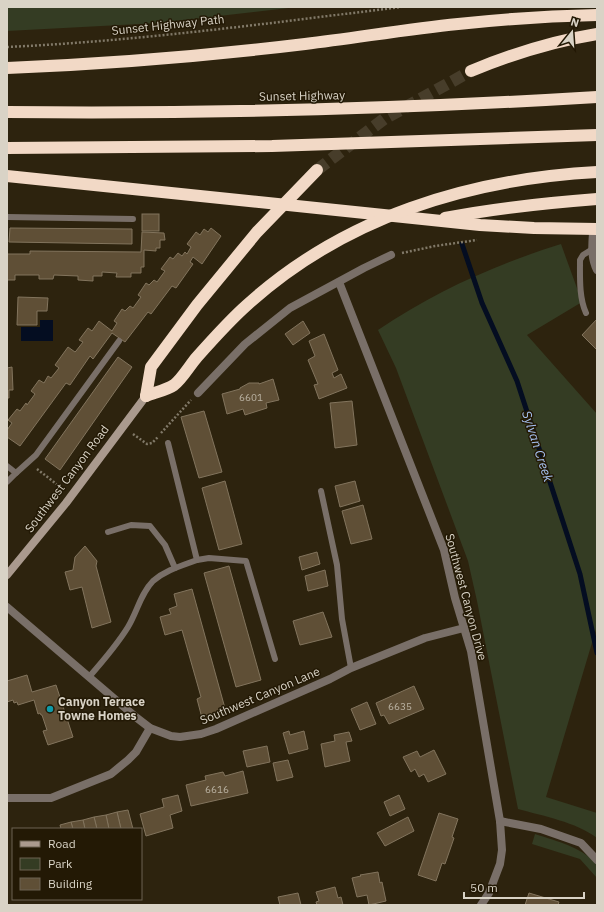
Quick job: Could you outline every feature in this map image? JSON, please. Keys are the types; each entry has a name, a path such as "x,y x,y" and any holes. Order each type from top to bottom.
{"highway":[{"path":"7,68 76,65 185,56 305,44 458,24 547,16 597,14"},
{"path":"471,71 530,49 597,34"},
{"name":"Sunset Highway","path":"7,112 292,110 464,105 597,98"},
{"path":"7,148 272,146 597,135"},
{"path":"146,396 152,367 197,305 257,232 317,170"},
{"path":"146,396 174,385 227,325 269,286 317,252 364,227 416,206 453,194 505,182 597,172"},
{"path":"7,176 480,225 597,229"},
{"path":"364,227 432,221 485,210 534,204 597,199"}],"main road":[{"name":"Southwest Canyon Road","path":"7,575 71,496 146,396"}],"street":[{"path":"597,233 593,233 592,250 592,257 597,270"},
{"path":"198,393 245,344 290,308 391,256"},
{"name":"Southwest Canyon Drive","path":"339,282 444,550 455,598 471,652 500,821 502,850 500,864 489,893 481,905"},
{"name":"Southwest Canyon Lane","path":"7,606 150,728 171,736 180,737 201,734 231,723 330,679 351,668 425,638 464,628"},
{"path":"7,798 51,798 111,774 128,760 142,742 150,728"},
{"path":"500,821 541,829 581,842 597,860"}],"lane":[{"path":"7,217 133,220"},
{"path":"586,313 583,307 580,260 583,255 592,250"},
{"path":"7,482 36,455 119,341"},
{"path":"168,442 196,560"},
{"path":"7,466 16,473"},
{"path":"321,491 337,566 342,619 351,668"},
{"path":"108,532 131,525 150,526 165,545 175,568"},
{"path":"89,677 112,650 129,626 142,597 152,583 164,572 196,560 209,558 246,561 275,659"}],"path":[{"name":"Sunset Highway Path","path":"7,47 178,34 401,7"},
{"path":"123,426 146,444 152,443 198,393"},
{"path":"29,462 71,496"}],"green space":[{"path":"7,7 297,7 158,23 7,31"},
{"path":"561,244 582,302 527,335 597,414 597,626 546,797 597,813 597,838 589,832 569,824 518,809 468,561 396,368 378,330 422,303 466,280 512,261"},
{"path":"535,834 568,845 583,853 597,864 597,878 580,859 532,844"}],"water":[{"path":"40,320 53,320 53,341 21,341 21,327 40,327"}],"building":[{"path":"142,214 159,214 159,231 142,231"},
{"path":"10,228 132,229 132,244 9,242"},
{"path":"211,228 221,236 202,264 193,257 190,262 193,264 176,288 172,286 151,314 148,312 125,342 112,333 93,359 90,356 70,385 66,383 20,446 7,437 7,430 12,423 8,420 17,409 20,411 26,403 27,405 35,394 31,391 39,380 44,383 48,376 51,378 59,368 55,365 68,347 75,352 83,342 79,340 88,328 92,331 99,321 112,331 117,323 114,321 122,309 125,311 130,306 133,308 141,297 138,295 146,283 149,285 154,280 157,282 165,271 161,269 170,257 173,259 178,253 182,256 185,252 187,254 191,247 187,244 196,232 200,235 204,229 208,232"},
{"path":"142,232 164,233 165,240 160,240 160,248 156,248 156,251 144,250 144,267 141,267 141,273 131,273 131,277 116,277 117,273 102,272 102,276 93,276 93,281 78,280 78,276 54,275 53,279 39,279 39,275 15,275 15,280 7,280 7,254 30,254 30,251 141,252"},
{"path":"18,297 48,298 47,311 37,311 37,325 17,325"},
{"path":"597,319 597,350 582,335"},
{"path":"303,321 310,333 293,345 285,334"},
{"path":"324,334 338,370 332,373 334,378 341,374 347,388 319,399 314,385 318,384 308,360 315,356 309,341"},
{"path":"118,357 132,367 60,470 45,459"},
{"path":"12,367 13,390 9,390 9,398 7,398 7,368"},
{"path":"273,379 279,400 266,403 267,408 245,415 243,409 227,414 222,394 240,389 249,383 259,384"},
{"path":"352,401 357,445 335,448 330,403"},
{"path":"204,411 222,472 199,478 181,417"},
{"path":"225,481 242,544 219,550 202,488"},
{"path":"355,481 360,501 340,507 335,486"},
{"path":"363,505 372,539 351,544 342,511"},
{"path":"85,546 97,561 96,566 111,622 92,628 82,587 70,590 65,572 73,570 75,557"},
{"path":"317,552 320,564 302,570 299,557"},
{"path":"229,566 261,680 236,687 204,573"},
{"path":"325,570 328,586 308,591 305,576"},
{"path":"192,589 226,712 202,718 197,699 201,697 182,630 165,635 160,617 171,614 169,609 177,606 174,594"},
{"path":"323,612 332,637 300,645 293,621"},
{"name":"Canyon Terrace Towne Homes","path":"27,675 32,692 56,685 73,737 48,745 43,731 47,730 42,715 40,713 38,714 34,700 18,705 17,702 14,703 13,700 7,702 7,681"},
{"path":"414,686 424,709 389,724 384,715 381,716 376,703"},
{"path":"367,702 376,724 360,730 351,709"},
{"path":"289,731 290,735 304,731 308,749 289,754 283,733"},
{"path":"349,732 352,741 346,742 350,761 325,767 321,744 335,741 334,735"},
{"path":"267,746 270,762 247,767 243,751"},
{"path":"434,750 446,774 428,782 424,774 419,777 415,769 411,772 403,757 417,751 420,757"},
{"path":"288,760 293,777 277,781 273,763"},
{"path":"243,771 248,793 191,806 186,785 206,780 205,776 223,772 225,776"},
{"path":"178,795 182,811 170,815 173,828 146,836 140,814 164,807 162,799"},
{"path":"399,795 405,809 390,816 384,802"},
{"path":"128,810 133,828 121,828 117,812"},
{"path":"117,812 121,828 109,828 106,815"},
{"path":"439,813 458,819 452,837 454,838 445,864 442,863 436,881 418,875"},
{"path":"106,815 109,828 97,828 94,817"},
{"path":"94,817 97,828 85,828 83,820"},
{"path":"408,817 414,831 385,846 377,833"},
{"path":"83,820 85,828 73,828 71,822"},
{"path":"71,822 73,828 61,828 60,825"},
{"path":"378,872 386,901 369,905 367,895 357,897 352,878"},
{"path":"335,887 338,898 341,897 343,905 317,905 316,902 319,901 316,892"},
{"path":"298,893 301,905 280,905 278,897"},
{"path":"529,893 559,902 558,905 525,905"}],"waterway":[{"name":"Sylvan Creek","path":"462,244 482,303 517,381 580,574 597,653"}],"tunnel":[{"path":"317,170 384,119 471,71"}],"place":[{"name":"Canyon Terrace Towne Homes","path":"50,709"}]}
